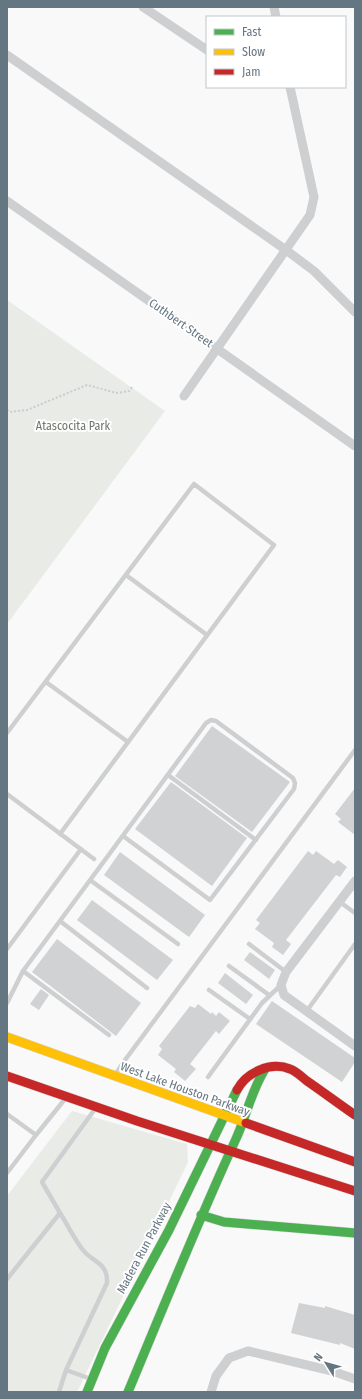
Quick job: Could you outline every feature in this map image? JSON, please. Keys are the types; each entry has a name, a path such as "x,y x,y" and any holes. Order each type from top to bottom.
{"street":[{"path":"143,7 206,49"},
{"path":"7,55 286,250 314,271 355,312"},
{"path":"184,396 310,215 314,197 290,88"},
{"name":"Cuthbert Street","path":"7,200 355,446"},
{"path":"355,882 286,972 281,985 284,995 355,1046"},
{"name":"West Lake Houston Parkway","path":"7,1037 50,1054 355,1162"},
{"name":"Madera Run Parkway","path":"87,1392 105,1348 169,1230 224,1116 241,1083 247,1076 256,1071 265,1069 280,1067 290,1069 355,1115"},
{"path":"128,1392 201,1215 243,1123 257,1081 265,1069"},
{"path":"7,1076 230,1152 355,1191"},
{"path":"201,1215 224,1222 355,1233"},
{"path":"211,1392 216,1376 229,1358 248,1351 332,1371 355,1379"}],"lane":[{"path":"7,734 194,484 274,545 60,834"},
{"path":"126,574 207,635"},
{"path":"46,682 128,742"},
{"path":"7,1003 23,971 206,723 211,720 216,722 293,778 295,783 294,789 210,900 123,836"},
{"path":"115,1076 125,1060 355,750"},
{"path":"168,775 256,840"},
{"path":"7,794 94,859"},
{"path":"7,949 81,849"},
{"path":"90,880 178,944"},
{"path":"340,902 355,913"},
{"path":"60,921 147,988"},
{"path":"249,944 286,972"},
{"path":"306,1012 355,944"},
{"path":"229,966 269,995"},
{"path":"23,971 109,1035"},
{"path":"208,1077 262,1003 281,985"},
{"path":"209,990 250,1020"},
{"path":"7,1173 67,1097"},
{"path":"59,1392 66,1370 107,1283 107,1276 103,1266 83,1251 42,1182 96,1107"},
{"path":"7,1114 36,1135"},
{"path":"7,1279 60,1213"},
{"path":"66,1370 92,1380"}],"path":[{"path":"7,410 9,412 27,410 87,385 117,392 130,390 133,386"}],"green space":[{"name":"Atascocita Park","path":"7,300 165,411 7,624"},
{"path":"72,1111 187,1144 188,1162 77,1392 7,1392 7,1196"}],"building":[{"path":"212,726 290,782 252,832 175,776"},
{"path":"171,782 247,838 212,886 135,829"},
{"path":"355,788 355,835 338,822 341,819 335,814"},
{"path":"308,851 313,855 316,851 334,864 338,860 347,867 340,877 336,875 286,940 291,944 283,955 272,947 274,943 255,929 260,923 256,920"},
{"path":"120,852 205,915 189,937 104,875"},
{"path":"92,900 173,960 157,980 77,920"},
{"path":"57,939 141,1003 116,1036 32,972"},
{"path":"250,952 275,970 269,979 244,960"},
{"path":"225,973 253,995 246,1004 218,983"},
{"path":"41,989 49,995 39,1010 30,1004"},
{"path":"272,1001 355,1058 355,1062 342,1082 256,1024"},
{"path":"198,1004 216,1016 219,1012 230,1021 219,1034 216,1031 190,1064 196,1069 185,1081 174,1072 176,1069 158,1055 162,1049 159,1046 190,1006 195,1008"},
{"path":"299,1303 325,1308 325,1306 355,1315 355,1349 340,1343 340,1345 291,1333"}],"traffic: fast":[{"path":"128,1392 239,1132 256,1086 265,1069"},
{"path":"87,1392 105,1348 169,1230 237,1090"},
{"path":"201,1215 224,1222 355,1233"}],"traffic: slow":[{"path":"7,1037 246,1123"}],"traffic: jam":[{"path":"237,1090 246,1078 259,1070 282,1067 297,1073 355,1115"},
{"path":"7,1076 137,1121 355,1191"},
{"path":"246,1123 355,1162"}]}
